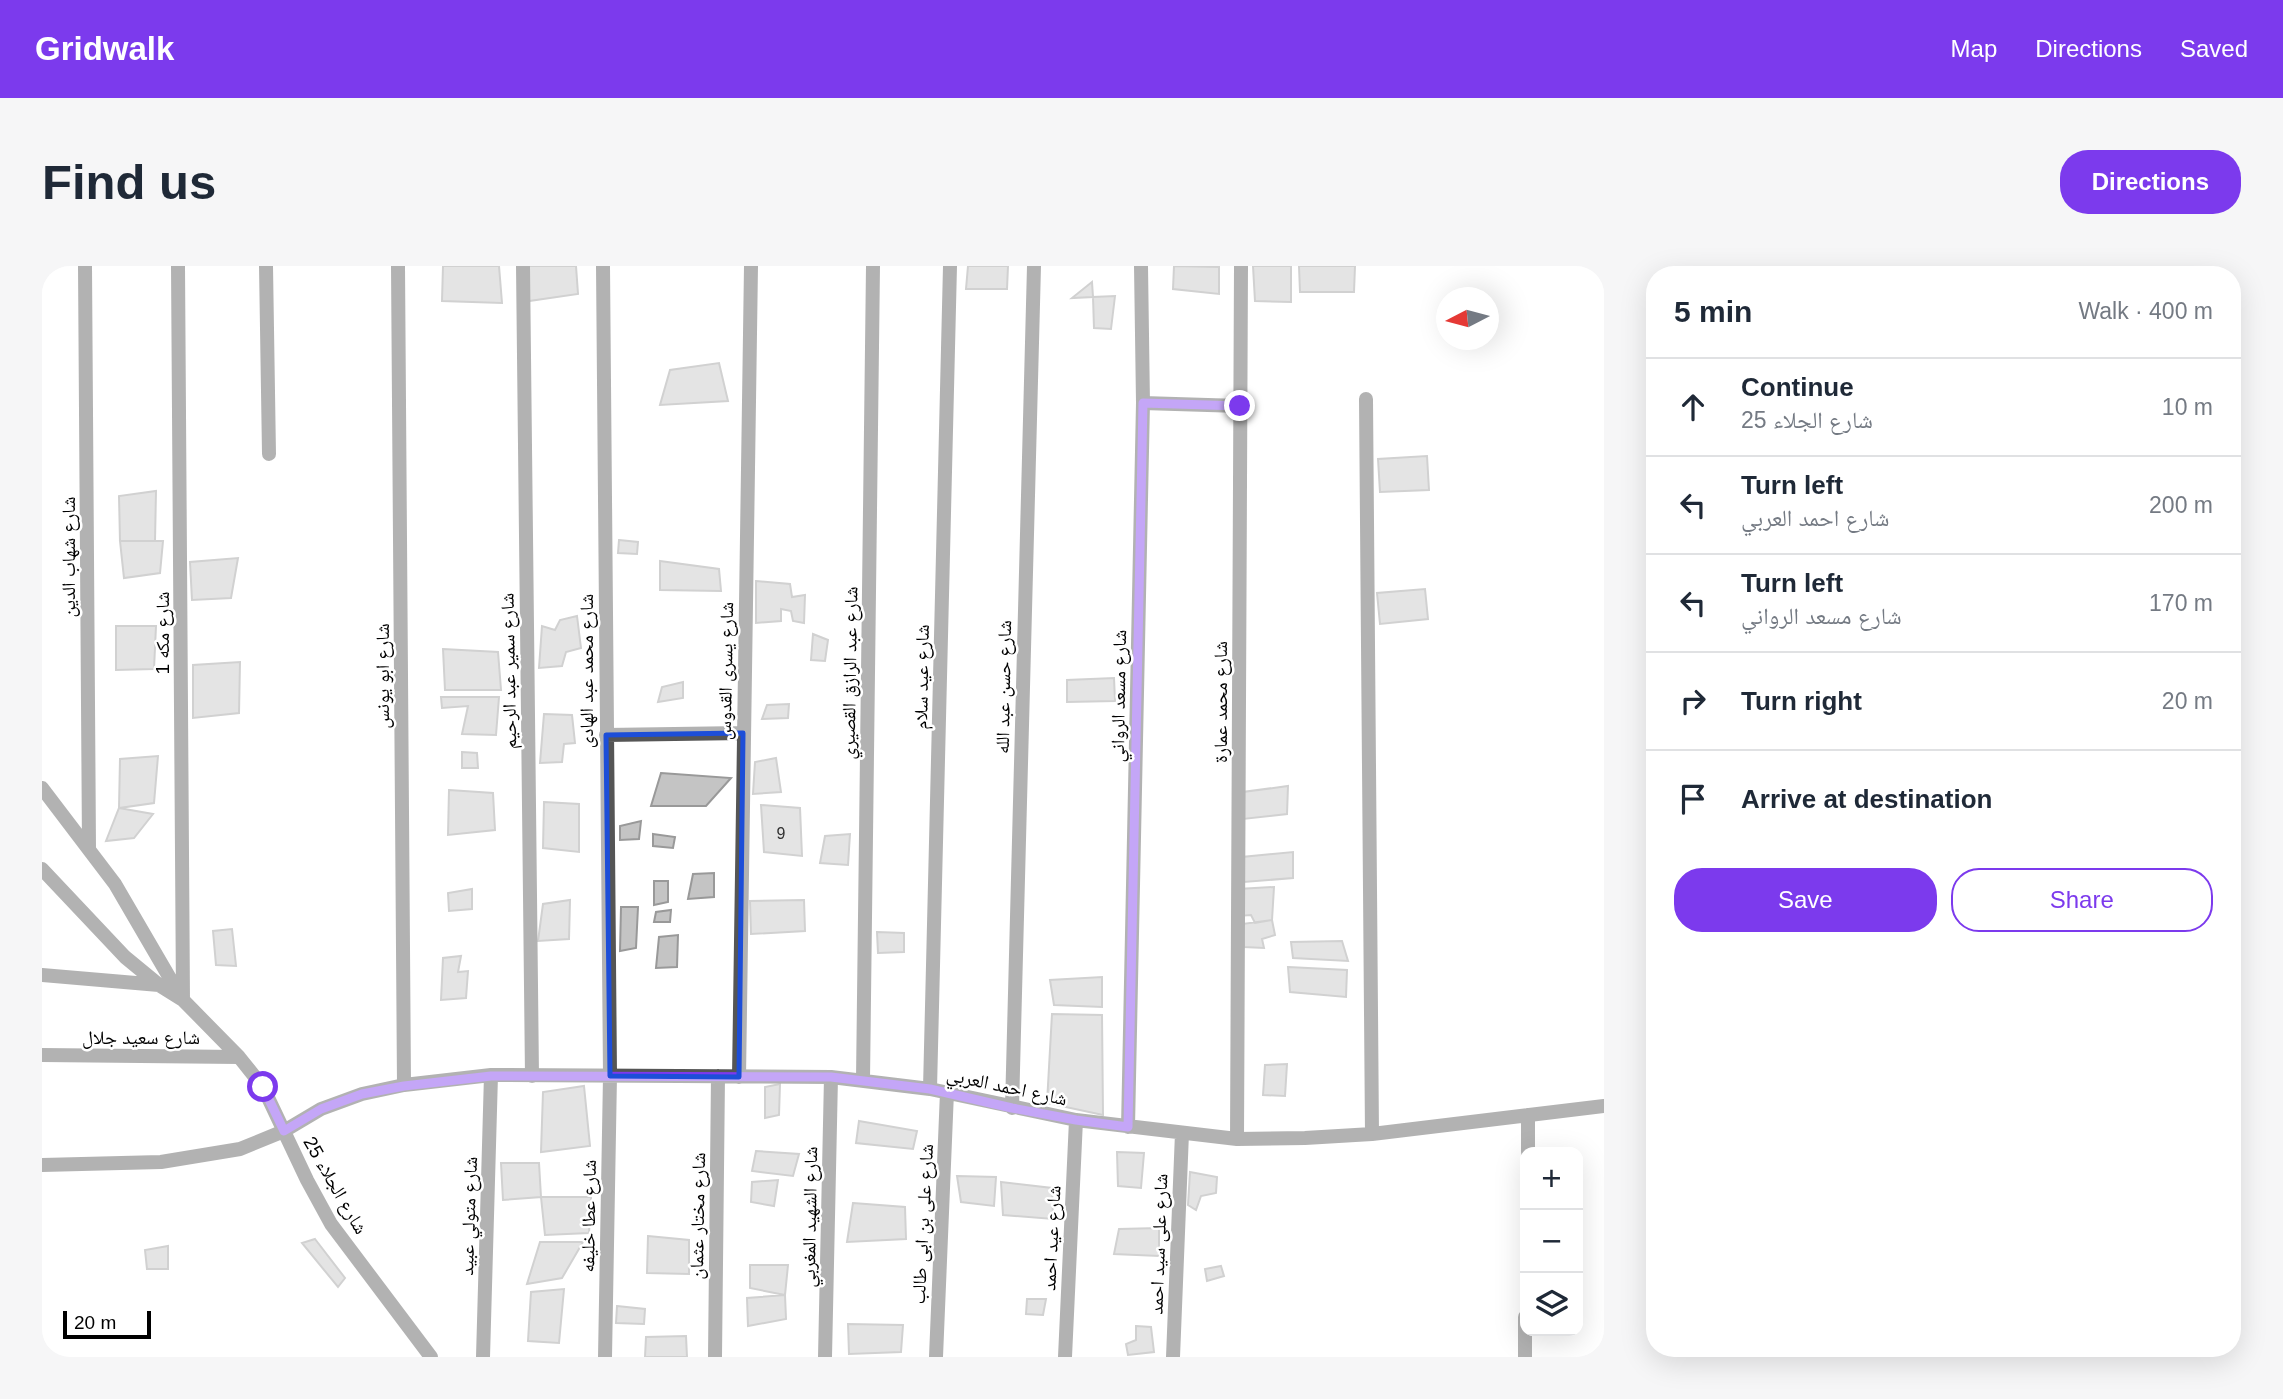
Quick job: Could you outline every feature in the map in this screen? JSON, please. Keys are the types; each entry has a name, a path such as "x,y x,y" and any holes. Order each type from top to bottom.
{"street":[{"name":"شارع شهاب الدين","path":"85,266 89,848"},
{"name":"شارع مكه 1","path":"178,266 183,1000"},
{"path":"266,266 269,454"},
{"name":"شارع ابو يونس","path":"398,266 404,1086"},
{"name":"شارع سمير عبد الرحيم","path":"523,266 531,1076"},
{"name":"شارع محمد عبد الهادى","path":"603,266 610,1076"},
{"name":"شارع يسرى القدوس","path":"739,1077 751,266"},
{"name":"شارع عبد الرازق القصيري","path":"863,1080 873,266"},
{"name":"شارع عيد سلام","path":"930,1089 950,266"},
{"name":"شارع حسن عبد الله","path":"1012,1108 1034,266"},
{"name":"شارع مسعد الرواني","path":"1128,1127 1143,403 1141,266"},
{"name":"شارع محمد عمارة","path":"1237,1139 1241,266"},
{"path":"1366,399 1372,1133"},
{"path":"1143,403 1240,406"},
{"path":"606,735 743,733"},
{"name":"شارع الجلاء 25","path":"42,788 115,884 183,1000"},
{"name":"شارع الجلاء 25","path":"42,869 125,957 159,985 183,1000 239,1057 263,1087 331,1224 431,1357"},
{"path":"42,975 159,985"},
{"name":"شارع سعيد جلال","path":"42,1055 239,1057"},
{"name":"شارع احمد العربي","path":"42,1165 162,1162 240,1149 284,1131 321,1109 362,1094 404,1086 491,1076 831,1077 930,1089 1076,1120 1237,1139 1372,1133 1604,1106"},
{"name":"شارع متولي عبيد","path":"483,1357 491,1076"},
{"name":"شارع عطا خليفه","path":"605,1357 610,1076"},
{"name":"شارع مختار عثمان","path":"715,1357 718,1076"},
{"name":"شارع الشهيد المغربي","path":"825,1357 831,1077"},
{"name":"شارع على بن ابى طالب","path":"936,1357 947,1092"},
{"path":"1528,1115 1528,1147"},
{"name":"شارع عيد احمد","path":"1065,1357 1076,1120"},
{"name":"شارع على سيد احمد","path":"1173,1357 1182,1133"},
{"path":"1525,1336 1525,1357"}],"highlighted area":[{"path":"743,733 739,1077 610,1076 606,735"}],"building":[{"path":"443,266 499,266 502,303 442,301"},
{"path":"529,266 576,266 578,294 529,301"},
{"path":"968,266 1008,266 1007,289 966,289"},
{"path":"1174,266 1219,267 1219,294 1173,289"},
{"path":"1253,266 1291,266 1291,302 1255,301"},
{"path":"1299,266 1355,266 1354,292 1300,292"},
{"path":"1092,282 1093,297 1072,298"},
{"path":"1115,296 1111,329 1094,328 1093,297"},
{"path":"719,363 728,401 660,405 670,370"},
{"path":"1427,456 1429,490 1380,492 1378,459"},
{"path":"156,491 155,541 120,541 119,496"},
{"path":"619,540 638,542 637,554 618,553"},
{"path":"120,541 163,541 160,573 124,578"},
{"path":"238,558 231,598 192,600 190,562"},
{"path":"660,561 719,569 721,591 660,590"},
{"path":"756,581 790,584 792,597 805,595 804,623 793,621 791,611 781,609 781,621 756,623"},
{"path":"1425,589 1428,619 1380,624 1377,593"},
{"path":"577,616 581,648 566,652 562,666 539,668 542,626 555,630 560,620"},
{"path":"116,626 156,626 154,669 116,670"},
{"path":"813,634 828,640 825,661 811,660"},
{"path":"443,649 498,652 501,690 445,690"},
{"path":"240,662 239,713 193,718 193,665"},
{"path":"1114,678 1115,701 1067,702 1067,680"},
{"path":"683,682 683,698 658,702 662,687"},
{"path":"441,697 499,697 496,735 462,734 468,706 442,708"},
{"path":"789,704 788,718 762,719 767,705"},
{"path":"544,714 572,715 575,743 564,744 562,762 540,763"},
{"path":"462,752 477,753 478,768 462,768"},
{"path":"158,756 154,803 119,808 120,759"},
{"path":"776,758 781,792 753,794 755,762"},
{"path":"661,773 731,778 706,806 651,806"},
{"path":"1288,786 1287,814 1243,819 1243,792"},
{"path":"449,790 493,793 495,830 448,835"},
{"path":"544,802 579,804 579,852 543,848"},
{"path":"761,805 800,808 802,856 764,852"},
{"path":"119,808 153,814 134,838 106,841"},
{"path":"641,821 639,839 620,840 620,826"},
{"path":"653,834 675,837 673,848 653,846"},
{"path":"850,834 848,865 820,863 825,836"},
{"path":"1293,852 1293,878 1244,882 1242,857"},
{"path":"714,873 714,897 688,899 693,874"},
{"path":"654,881 668,881 668,902 654,905"},
{"path":"1274,887 1272,920 1255,923 1251,915 1238,916 1238,889"},
{"path":"472,889 472,909 449,911 448,893"},
{"path":"570,900 569,939 538,941 543,904"},
{"path":"804,900 805,931 751,934 750,901"},
{"path":"621,907 638,907 636,948 620,951"},
{"path":"671,910 670,922 654,922 656,912"},
{"path":"1272,920 1275,935 1262,939 1264,948 1244,947 1242,924"},
{"path":"232,929 236,966 216,965 213,931"},
{"path":"877,932 904,933 904,952 878,953"},
{"path":"678,935 677,967 656,968 659,937"},
{"path":"1342,941 1348,961 1293,958 1291,942"},
{"path":"461,956 458,972 468,971 466,998 441,1000 443,958"},
{"path":"1288,967 1347,970 1346,997 1290,992"},
{"path":"1102,977 1102,1007 1054,1005 1050,980"},
{"path":"1052,1014 1102,1015 1103,1115 1047,1103"},
{"path":"1287,1064 1285,1096 1263,1095 1265,1065"},
{"path":"780,1084 779,1115 765,1118 765,1087"},
{"path":"584,1086 590,1146 541,1152 543,1092"},
{"path":"859,1121 917,1131 913,1149 856,1143"},
{"path":"756,1151 799,1154 793,1176 752,1171"},
{"path":"1117,1152 1144,1153 1141,1188 1118,1186"},
{"path":"501,1163 539,1163 541,1197 503,1200"},
{"path":"1190,1172 1217,1177 1216,1193 1201,1196 1196,1210 1188,1205"},
{"path":"957,1176 996,1177 994,1206 961,1202"},
{"path":"778,1180 774,1206 751,1202 752,1182"},
{"path":"1001,1182 1052,1188 1053,1219 1003,1215"},
{"path":"541,1197 591,1197 589,1233 545,1235"},
{"path":"853,1203 905,1207 906,1239 847,1242"},
{"path":"1159,1228 1159,1256 1114,1254 1119,1229"},
{"path":"648,1236 689,1240 689,1274 647,1273"},
{"path":"315,1239 345,1278 338,1287 302,1243"},
{"path":"540,1242 583,1242 562,1278 527,1284"},
{"path":"168,1246 168,1269 147,1269 145,1250"},
{"path":"750,1265 788,1265 785,1295 750,1288"},
{"path":"1221,1266 1224,1276 1207,1281 1205,1269"},
{"path":"564,1289 559,1343 528,1341 531,1292"},
{"path":"785,1295 786,1319 748,1326 747,1298"},
{"path":"1027,1299 1046,1299 1043,1315 1026,1314"},
{"path":"617,1306 645,1309 644,1324 616,1323"},
{"path":"848,1324 903,1325 901,1352 849,1354"},
{"path":"1136,1326 1151,1327 1154,1352 1128,1355 1126,1344 1136,1340"},
{"path":"686,1336 687,1357 645,1357 646,1337"}],"route":[{"path":"263,1087 284,1131 321,1109 362,1094 404,1086 491,1076 831,1077 930,1089 1012,1108 1128,1127 1143,403 1240,406"}]}
